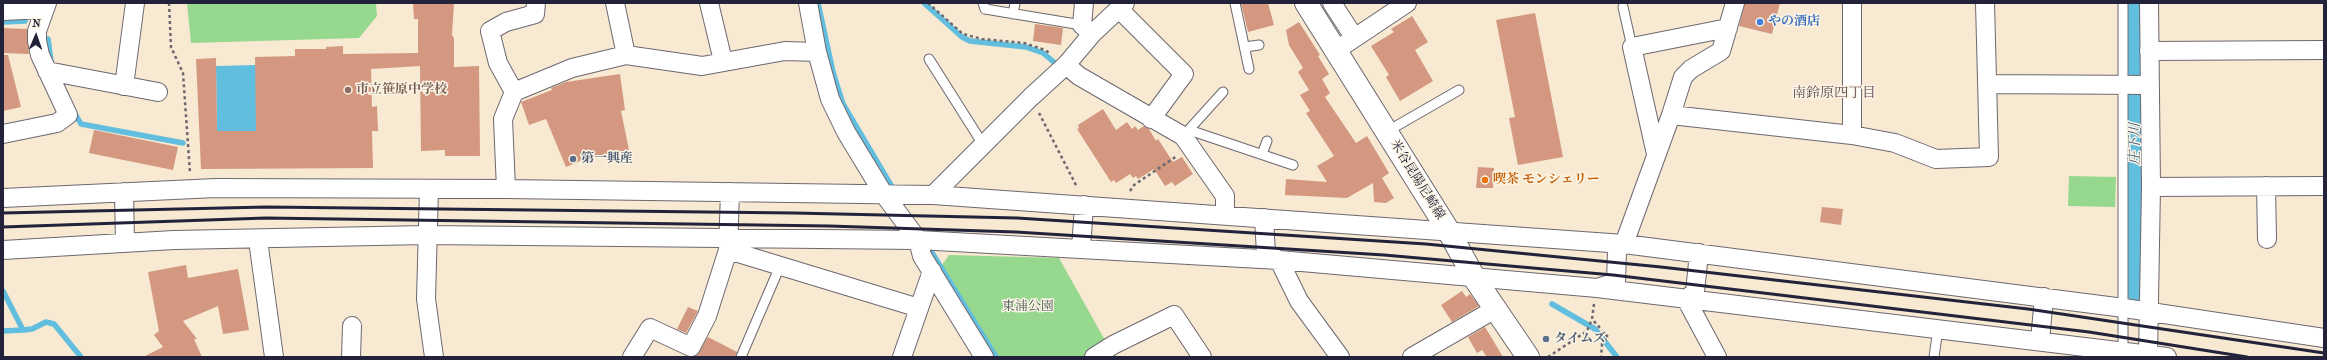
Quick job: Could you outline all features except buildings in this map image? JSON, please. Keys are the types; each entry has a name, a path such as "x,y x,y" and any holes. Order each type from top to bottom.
{"main road":[{"name":"米谷昆陽尼崎線","path":"1306,3 1448,230 1475,279 1497,308 1528,357"}],"street":[{"path":"124,86 135,3"},
{"path":"514,92 498,62 490,31 506,22 535,14 536,3"},
{"path":"615,3 626,55"},
{"path":"710,3 724,60"},
{"path":"808,3 817,52 830,99 846,132 883,194 918,240 922,256 984,357"},
{"path":"1084,3 1087,29"},
{"path":"1332,3 1354,37"},
{"path":"1335,51 1407,3"},
{"path":"1597,288 1616,282 1617,251 1624,244 1671,116 1683,77 1690,70 1721,51 1735,3"},
{"path":"1852,3 1852,135"},
{"path":"1671,116 1852,135 1896,143 1936,159 1989,157 1985,3"},
{"path":"2148,355 2147,311 2151,187 2136,84 2149,50 2149,3"},
{"path":"3,11 46,6 37,31 37,41 47,71 68,115 57,123 3,134"},
{"path":"933,195 984,146 1031,97 1066,65 1087,29 1122,6 1184,74 1151,118"},
{"path":"1656,154 1632,47 1728,28"},
{"path":"2149,50 2324,50"},
{"path":"506,189 503,119 514,92 572,68 626,55 702,66 724,60 785,51 817,52"},
{"path":"1066,65 1079,76 1151,118 1188,137 1225,196 1225,215"},
{"path":"47,71 158,92"},
{"path":"1987,84 2136,84"},
{"path":"2266,186 2267,239"},
{"path":"2151,187 2324,186"},
{"path":"3,198 191,189 506,189 933,195 1448,230 1624,244 2044,297 2324,338"},
{"path":"429,189 426,299 434,357"},
{"path":"124,192 125,243"},
{"path":"632,357 650,328 691,347 707,316 728,244 730,192"},
{"path":"1081,249 1084,205"},
{"path":"1264,218 1266,254 1278,260 1299,301 1340,357"},
{"path":"3,250 125,243 427,235 728,244 918,240 1278,260 1475,279 1597,288 2040,341 2123,354 2167,357"},
{"path":"258,240 274,357"},
{"path":"728,244 780,266 919,308"},
{"path":"1686,299 1695,292 1699,253"},
{"path":"902,357 932,271"},
{"path":"2040,341 2044,297"},
{"path":"1686,299 1717,357"},
{"path":"1412,357 1497,308"},
{"path":"1094,357 1113,345 1174,314 1202,357"},
{"path":"351,357 352,326"}],"lane":[{"path":"983,3 985,9 1087,29"},
{"path":"1013,14 1015,3"},
{"path":"1235,3 1249,69"},
{"path":"2123,3 2136,84 2124,308 2123,354"},
{"path":"1623,7 1632,47"},
{"path":"1244,47 1259,45"},
{"path":"929,59 984,146"},
{"path":"1386,132 1459,90"},
{"path":"1223,92 1188,137 1262,154 1293,165"},
{"path":"1262,154 1267,141"},
{"path":"742,357 780,266"},
{"path":"1934,357 1938,329"}],"path":[{"path":"169,3 171,47 183,73 191,189"},
{"path":"928,3 963,34 982,39 1024,43 1045,50 1066,65"},
{"path":"1031,97 1078,189"},
{"path":"1129,191 1188,137"},
{"path":"1548,357 1587,331 1592,319 1597,288"},
{"path":"1592,319 1608,337 1602,344 1601,357"}],"green space":[{"path":"187,3 376,3 377,16 359,38 191,43"},
{"path":"2069,176 2116,177 2115,207 2068,206"},
{"name":"東浦公園","path":"949,255 1059,258 1106,342 1082,357 998,357 942,265"}],"water":[{"path":"256,65 256,131 217,131 216,66"}],"waterway":[{"path":"818,3 833,72 843,104 895,192"},
{"path":"924,3 962,37 970,41 1026,47 1043,53 1055,63"},
{"name":"庄下川","path":"2136,3 2136,284"},
{"path":"3,22 25,21"},
{"path":"48,39 51,61"},
{"path":"73,110 81,124 183,143"},
{"path":"926,243 996,357"},
{"path":"3,291 23,330 32,329 46,322 54,324 81,357"},
{"path":"1552,304 1595,329 1617,357"},
{"path":"3,331 23,330"}],"railway":[{"path":"3,213 267,207 794,213 1017,218 1426,244 1661,267 2028,309 2324,353"},
{"path":"3,227 266,218 829,226 1016,232 1384,255 1613,275 2089,332 2247,357"}],"place":[{"name":"やの酒店","path":"1760,22"},
{"name":"市立笹原中学校","path":"348,90"},
{"name":"第一興産","path":"573,159"},
{"name":"喫茶 モンシェリー","path":"1485,180"},
{"name":"タイムズ","path":"1546,339"}],"district":[{"name":"南鈴原四丁目","path":"1834,94"}]}
